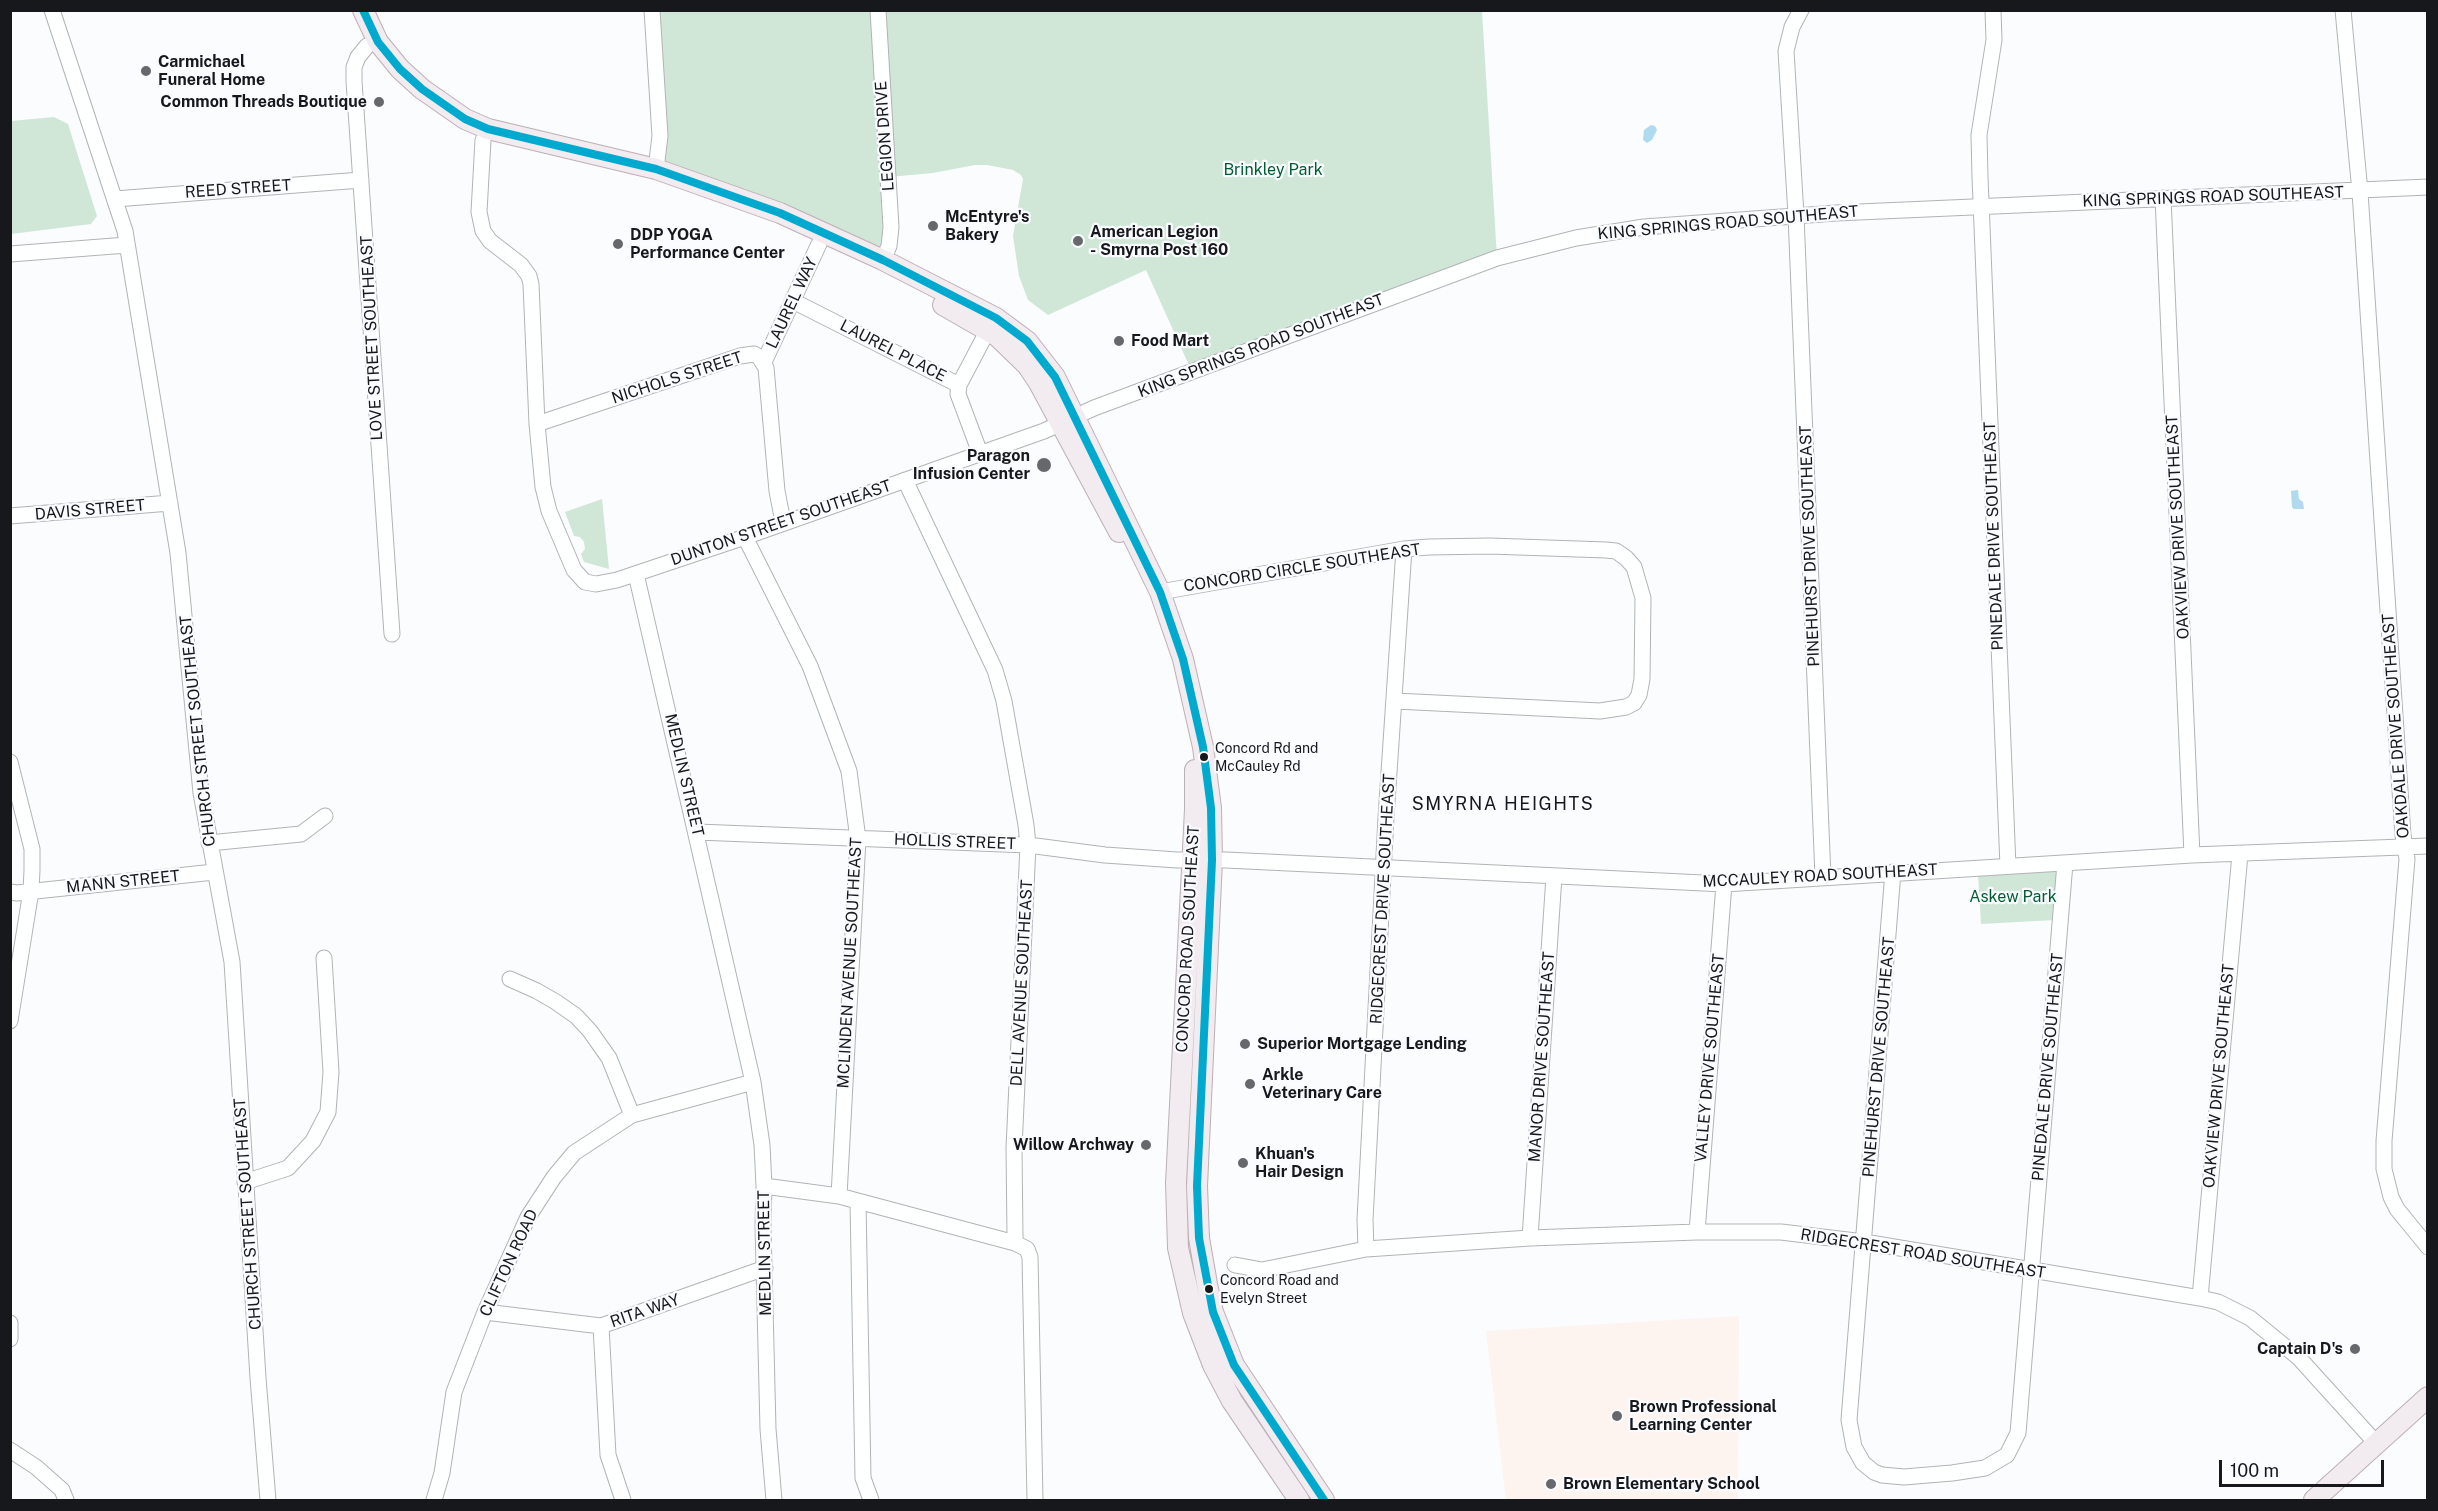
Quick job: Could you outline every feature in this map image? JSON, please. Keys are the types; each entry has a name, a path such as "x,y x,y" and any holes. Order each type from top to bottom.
{"main road":[{"name":"CONCORD ROAD SOUTHEAST","path":"350,10 367,46 385,71 408,94 451,124 483,140 685,190 766,220 819,244 922,294 988,330 1012,348 1068,419 1160,592 1183,659 1198,716 1209,783 1212,860 1197,1186 1199,1238 1207,1284 1214,1312 1234,1365 1324,1500"},
{"name":"CONCORD ROAD SOUTHEAST","path":"363,10 378,42 400,69 422,89 465,119 488,129 656,168 780,213 976,307 1012,328 1042,359 1055,377 1068,419 1149,596 1173,662 1182,694 1195,770 1176,1183 1180,1259 1192,1313 1218,1375 1232,1401 1299,1500"},
{"path":"2314,1500 2427,1397"}],"street":[{"name":"CHURCH STREET SOUTHEAST","path":"52,10 115,199 127,245 184,599 200,782 214,872 232,962 268,1500"},
{"path":"651,10 660,136 656,168"},
{"name":"LEGION DRIVE","path":"878,10 891,227 889,246 883,261"},
{"name":"PINEHURST DRIVE SOUTHEAST","path":"1801,10 1792,27 1786,51 1796,215 1823,876"},
{"name":"PINEDALE DRIVE SOUTHEAST","path":"1993,10 1994,40 1979,135 2008,866"},
{"name":"OAKDALE DRIVE SOUTHEAST","path":"2343,10 2360,192 2405,847 2408,860 2384,1169 2391,1197 2397,1209 2427,1247"},
{"name":"LOVE STREET SOUTHEAST","path":"367,46 358,57 354,67 392,634"},
{"path":"483,140 479,198 481,223 490,241 521,265 529,276 531,284 540,467 549,511 567,557 577,574 585,582 596,584 636,574"},
{"name":"REED STREET","path":"115,199 361,180"},
{"name":"KING SPRINGS ROAD SOUTHEAST","path":"1068,419 1516,252 1576,238 1623,230 1796,215 2163,198 2360,192 2427,187"},
{"name":"OAKVIEW DRIVE SOUTHEAST","path":"2163,198 2192,855"},
{"name":"LAUREL WAY","path":"764,362 819,244"},
{"path":"10,254 127,245"},
{"name":"LAUREL PLACE","path":"793,301 959,385 958,394 980,453"},
{"path":"959,385 988,330"},
{"name":"NICHOLS STREET","path":"537,424 740,356 754,354 764,362 768,380 777,491 783,522"},
{"name":"DUNTON STREET SOUTHEAST","path":"636,574 905,480 1068,419"},
{"name":"DELL AVENUE SOUTHEAST","path":"905,480 995,670 1005,701 1028,845 1014,1148 1015,1243"},
{"name":"DAVIS STREET","path":"10,516 170,503"},
{"name":"MCLINDEN AVENUE SOUTHEAST","path":"745,537 810,666 849,771 858,839 839,1196"},
{"name":"CONCORD CIRCLE SOUTHEAST","path":"1160,592 1404,549 1490,546 1616,552 1635,567 1644,616 1642,679 1639,694 1634,703 1615,710 1395,701"},
{"name":"RIDGECREST DRIVE SOUTHEAST","path":"1366,1249 1365,1220 1384,867 1404,549"},
{"name":"MEDLIN STREET","path":"636,574 753,1082 762,1145 768,1429 774,1500"},
{"path":"10,762 32,849 31,891 10,1021"},
{"path":"209,843 301,834 324,816"},
{"name":"HOLLIS STREET","path":"697,832 1028,845 1105,855 1212,860"},
{"name":"MCCAULEY ROAD SOUTHEAST","path":"1212,860 1724,884 1823,876 2192,855 2427,846"},
{"name":"OAKVIEW DRIVE SOUTHEAST","path":"2200,1298 2240,854"},
{"name":"PINEDALE DRIVE SOUTHEAST","path":"1864,1242 1849,1403 1850,1433 1857,1455 1874,1472 1891,1477 1952,1473 1985,1468 2007,1455 2013,1446 2019,1422 2065,863"},
{"name":"MANN STREET","path":"10,892 214,872"},
{"name":"PINEHURST DRIVE SOUTHEAST","path":"1864,1242 1893,873"},
{"name":"MANOR DRIVE SOUTHEAST","path":"1530,1239 1554,876"},
{"name":"VALLEY DRIVE SOUTHEAST","path":"1696,1232 1724,884"},
{"path":"245,1182 273,1175 288,1168 313,1141 325,1122 331,1093 324,958"},
{"path":"510,979 556,1002 590,1031 609,1058 632,1114"},
{"name":"CLIFTON ROAD","path":"434,1500 442,1473 454,1392 484,1312 528,1216 554,1177 574,1153 632,1114 753,1082"},
{"path":"764,1186 839,1196 1015,1243 1027,1249 1030,1257 1035,1500"},
{"path":"858,1202 862,1478 871,1500"},
{"name":"RIDGECREST ROAD SOUTHEAST","path":"1235,1265 1262,1270 1366,1249 1696,1232 1781,1232 1864,1242 2200,1298 2235,1309 2266,1329 2300,1358 2376,1443"},
{"name":"RITA WAY","path":"484,1312 601,1326 765,1268"},
{"path":"10,1323 10,1339"},
{"path":"601,1326 608,1455 623,1500"},
{"path":"10,1450 36,1467 62,1490 66,1500"}],"shaded area":[{"name":"Brown Professional Learning Center","path":"1739,1316 1738,1500 1506,1500 1486,1331"}],"green space":[{"name":"Brinkley Park","path":"652,11 1482,11 1497,258 1192,372 1146,270 1048,315 1028,300 1019,276 1013,236 1023,179 1013,170 975,165 933,173 889,177 882,265 655,175"},
{"path":"54,117 68,124 97,216 91,224 11,234 11,121"},
{"path":"602,499 609,569 584,562 581,554 585,549 584,542 580,537 574,536 565,512"},
{"name":"Askew Park","path":"2054,868 2058,872 2055,920 1981,924 1978,874"}],"water":[{"path":"1651,125 1657,130 1652,140 1647,143 1643,140 1644,130"},
{"path":"2298,490 2304,509 2292,507 2291,491"}],"transit line":[{"path":"363,10 378,42 400,69 422,89 465,119 488,129 656,169 780,213 883,260 996,318 1027,341 1055,377 1160,592 1183,659 1203,747 1211,808 1212,860 1197,1186 1199,1238 1213,1312 1234,1365 1324,1500"}],"place":[{"name":"Carmichael Funeral Home","path":"146,71"},
{"name":"Common Threads Boutique","path":"379,102"},
{"name":"McEntyre's Bakery","path":"933,226"},
{"name":"American Legion - Smyrna Post 160","path":"1078,241"},
{"name":"DDP YOGA Performance Center","path":"618,244"},
{"name":"Food Mart","path":"1119,341"},
{"name":"Paragon Infusion Center","path":"1044,465"},
{"name":"Concord Rd and McCauley Rd","path":"1204,757"},
{"name":"Superior Mortgage Lending","path":"1245,1044"},
{"name":"Arkle Veterinary Care","path":"1250,1084"},
{"name":"Willow Archway","path":"1146,1145"},
{"name":"Khuan's Hair Design","path":"1243,1163"},
{"name":"Concord Road and Evelyn Street","path":"1209,1289"},
{"name":"Captain D's","path":"2355,1349"},
{"name":"Brown Professional Learning Center","path":"1617,1416"},
{"name":"Brown Elementary School","path":"1551,1484"}],"district":[{"name":"SMYRNA HEIGHTS","path":"1503,804"}]}
